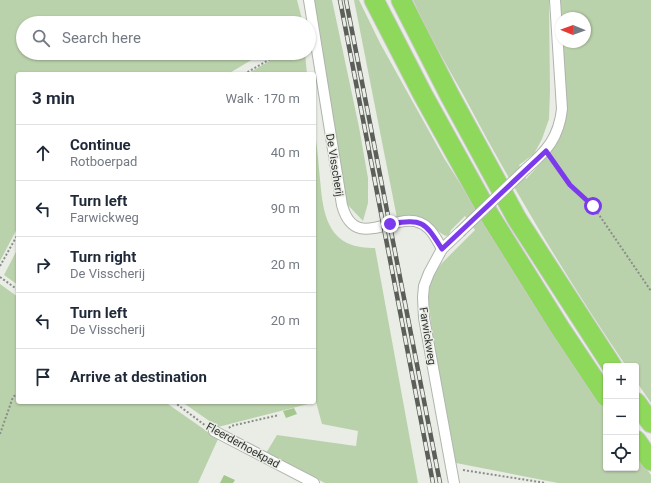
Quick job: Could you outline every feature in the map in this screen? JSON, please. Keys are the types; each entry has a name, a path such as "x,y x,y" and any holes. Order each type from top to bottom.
{"highway":[{"path":"374,0 423,95 490,216 560,328 603,392"},
{"path":"401,0 450,96 517,219 610,363"},
{"path":"639,406 651,424"},
{"path":"639,444 651,461"}],"street":[{"name":"De Visscherij","path":"309,0 312,16"},
{"name":"Farwickweg","path":"454,483 424,318 424,286 442,249 546,151 556,135 561,122 562,109 555,0"},
{"name":"De Visscherij","path":"316,43 342,205 347,220 358,228 368,228 415,221 429,228 442,249"},
{"name":"Fleerderhoekpad","path":"214,431 314,483"}],"path":[{"path":"248,72 269,60"},
{"path":"546,151 570,185 593,206 651,291"},
{"path":"0,266 16,238"},
{"path":"0,277 16,289"},
{"path":"0,434 13,397 16,395"},
{"name":"Fleerderhoekpad","path":"177,404 214,431"},
{"path":"224,436 231,426 279,415"},
{"path":"452,471 474,471 546,483"}],"green space":[{"path":"0,0 297,0 301,16 16,16 16,60 251,60 231,72 16,72 16,231 0,261"},
{"path":"313,0 332,0 359,127 368,178 368,203 363,221 346,203 342,175 335,145"},
{"path":"354,0 359,0 380,43 444,158 567,353 603,406 603,471 639,471 639,458 651,475 651,483 558,483 456,463 432,332 427,287 432,276 441,264 475,230 465,216 451,230 449,235 446,236 423,218 410,216 397,218"},
{"path":"413,0 549,0 549,119 542,139 534,154 519,165 526,179 557,143 563,129 565,118 565,96 561,48 591,48 591,12 560,12 560,0 651,0 651,403 639,385 639,363 624,363 583,300 541,233 437,48"},
{"path":"271,60 306,60 307,72 250,72"},
{"path":"316,139 322,200 324,210 332,229 338,237 347,243 361,247 375,248 418,483 325,483 266,453 277,435 356,446 358,431 322,424 316,402"},
{"path":"16,252 16,284 4,275"},
{"path":"0,284 16,296 16,404 168,404 218,439 198,483 0,483"},
{"path":"185,404 308,404 218,427"}],"building":[{"path":"294,408 297,414 286,418 283,411"},
{"path":"224,475 235,480 233,483 220,483"}],"railway":[{"path":"340,0 433,483"},
{"path":"346,0 440,483"}],"route":[{"path":"390,224 407,221 421,223 429,228 442,249 546,151 570,185 593,206"}]}
